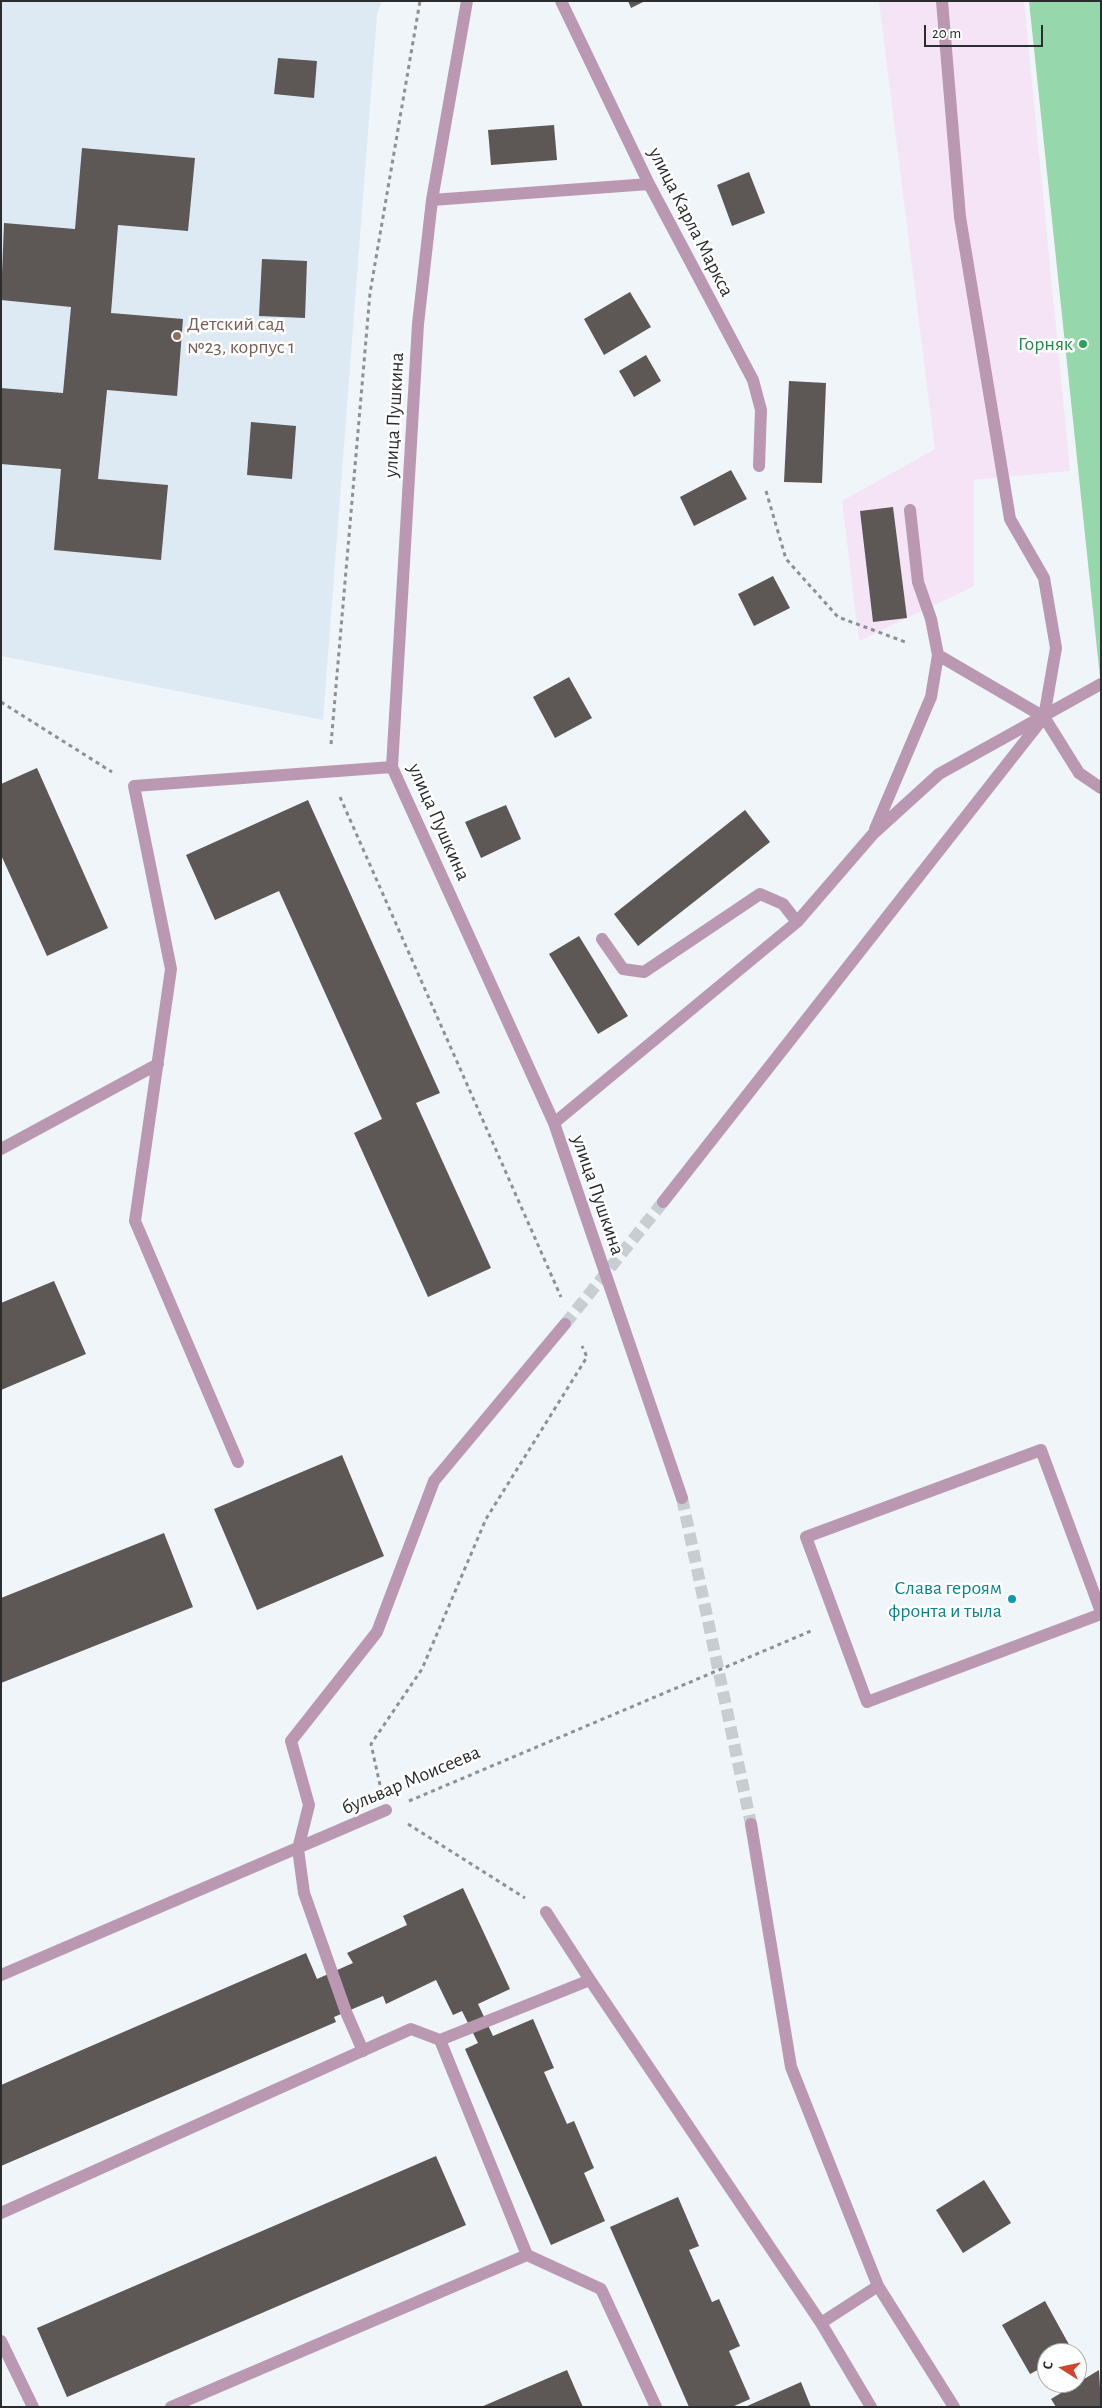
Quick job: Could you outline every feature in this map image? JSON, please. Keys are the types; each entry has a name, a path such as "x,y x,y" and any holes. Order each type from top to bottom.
{"street":[{"name":"улица Пушкина","path":"467,1 432,200 418,324 392,767 554,1123 682,1498"},
{"name":"улица Карла Маркса","path":"561,1 649,184 753,380 761,410 759,466"},
{"path":"663,1202 1044,718 1056,648 1044,578 1010,519 960,217 942,1"},
{"path":"432,200 649,184"},
{"path":"873,834 931,697 938,655 931,619 918,582 910,510"},
{"path":"938,655 1044,718 1079,773 1101,788"},
{"path":"554,1123 797,922 873,834 939,774 1044,718 1101,684"},
{"path":"238,1462 135,1221 171,969 134,786 392,767"},
{"path":"602,939 623,969 644,972 760,894 782,904 797,922"},
{"path":"1,1149 158,1064"},
{"path":"364,2051 343,2004 304,1893 298,1849 310,1805 291,1741 377,1632 434,1481 565,1324"},
{"path":"1040,1450 1101,1613 867,1702 837,1620 806,1538 1040,1450"},
{"name":"бульвар Моисеева","path":"1,1975 386,1810"},
{"path":"751,1824 792,2067 878,2286 954,2407"},
{"path":"546,1912 821,2323 871,2407"},
{"path":"1,2213 411,2029 440,2040 590,1980"},
{"path":"440,2040 527,2255 601,2289 656,2407"},
{"path":"171,2407 527,2255"},
{"path":"821,2323 878,2286"},
{"path":"1,2341 33,2407"}],"path":[{"path":"420,1 370,293 329,772 563,1303"},
{"path":"759,466 786,559 838,617 938,655"},
{"path":"1,702 134,786"},
{"path":"546,1912 386,1810 371,1744 422,1669 486,1518 587,1357 579,1339"},
{"name":"бульвар Моисеева","path":"386,1810 837,1620"}],"shaded area":[{"name":"Детский сад №23, корпус 1","path":"1,1 382,1 377,15 323,720 1,656"},
{"path":"879,1 1024,1 1070,471 974,480 974,586 859,641 842,501 935,449"}],"green space":[{"name":"Горняк","path":"1029,1 1101,1 1101,687"}],"building":[{"path":"628,1 645,1 631,8"},
{"path":"278,58 317,61 314,98 274,94"},
{"path":"554,125 557,160 491,165 488,130"},
{"path":"82,148 195,158 188,231 118,225 111,313 183,319 177,396 107,390 98,479 168,485 161,560 54,550 61,469 1,464 1,388 63,393 71,307 1,300 4,223 75,229"},
{"path":"749,172 765,213 732,226 717,185"},
{"path":"262,259 307,261 305,318 259,316"},
{"path":"630,292 651,327 604,355 584,319"},
{"path":"646,355 661,381 634,397 619,371"},
{"path":"789,381 826,383 822,483 784,482"},
{"path":"251,422 296,426 292,479 247,475"},
{"path":"731,470 747,499 694,526 680,497"},
{"path":"893,507 907,618 873,622 860,511"},
{"path":"773,576 790,608 754,626 738,594"},
{"path":"569,677 592,718 555,738 533,697"},
{"path":"37,768 108,928 47,956 1,855 1,784"},
{"path":"308,800 440,1093 416,1103 491,1268 428,1297 354,1133 382,1119 279,891 215,920 186,855"},
{"path":"506,805 521,839 481,858 465,822"},
{"path":"745,810 770,842 638,946 614,914"},
{"path":"579,936 628,1016 598,1034 549,954"},
{"path":"54,1281 86,1354 1,1390 1,1303"},
{"path":"342,1455 384,1556 257,1610 214,1509"},
{"path":"164,1533 193,1607 1,1683 1,1598"},
{"path":"463,1888 510,1989 478,2004 493,2036 533,2019 554,2068 544,2072 567,2124 574,2121 594,2168 584,2173 605,2221 551,2245 465,2049 478,2043 462,2011 453,2015 436,1980 386,2004 383,1996 334,2017 336,2022 1,2166 1,2085 306,1953 317,1979 353,1963 347,1953 407,1925 403,1916"},
{"path":"436,2156 466,2225 67,2397 37,2328"},
{"path":"984,2180 1011,2223 963,2253 936,2210"},
{"path":"678,2197 699,2246 689,2250 712,2302 719,2299 740,2346 729,2351 750,2399 732,2407 689,2407 610,2227"},
{"path":"1045,2301 1068,2343 1037,2343 1037,2370 1030,2374 1002,2325"},
{"path":"567,2370 583,2407 481,2407"},
{"path":"1099,2370 1101,2407 1056,2407 1051,2399 1061,2393 1087,2393 1087,2377"},
{"path":"801,2382 811,2407 745,2407"}],"tunnel":[{"path":"565,1324 663,1202"},
{"path":"682,1498 751,1824"}],"place":[{"name":"Детский сад №23, корпус 1","path":"177,336"},
{"name":"Горняк","path":"1083,344"},
{"name":"Слава героям фронта и тыла","path":"1012,1599"}]}
